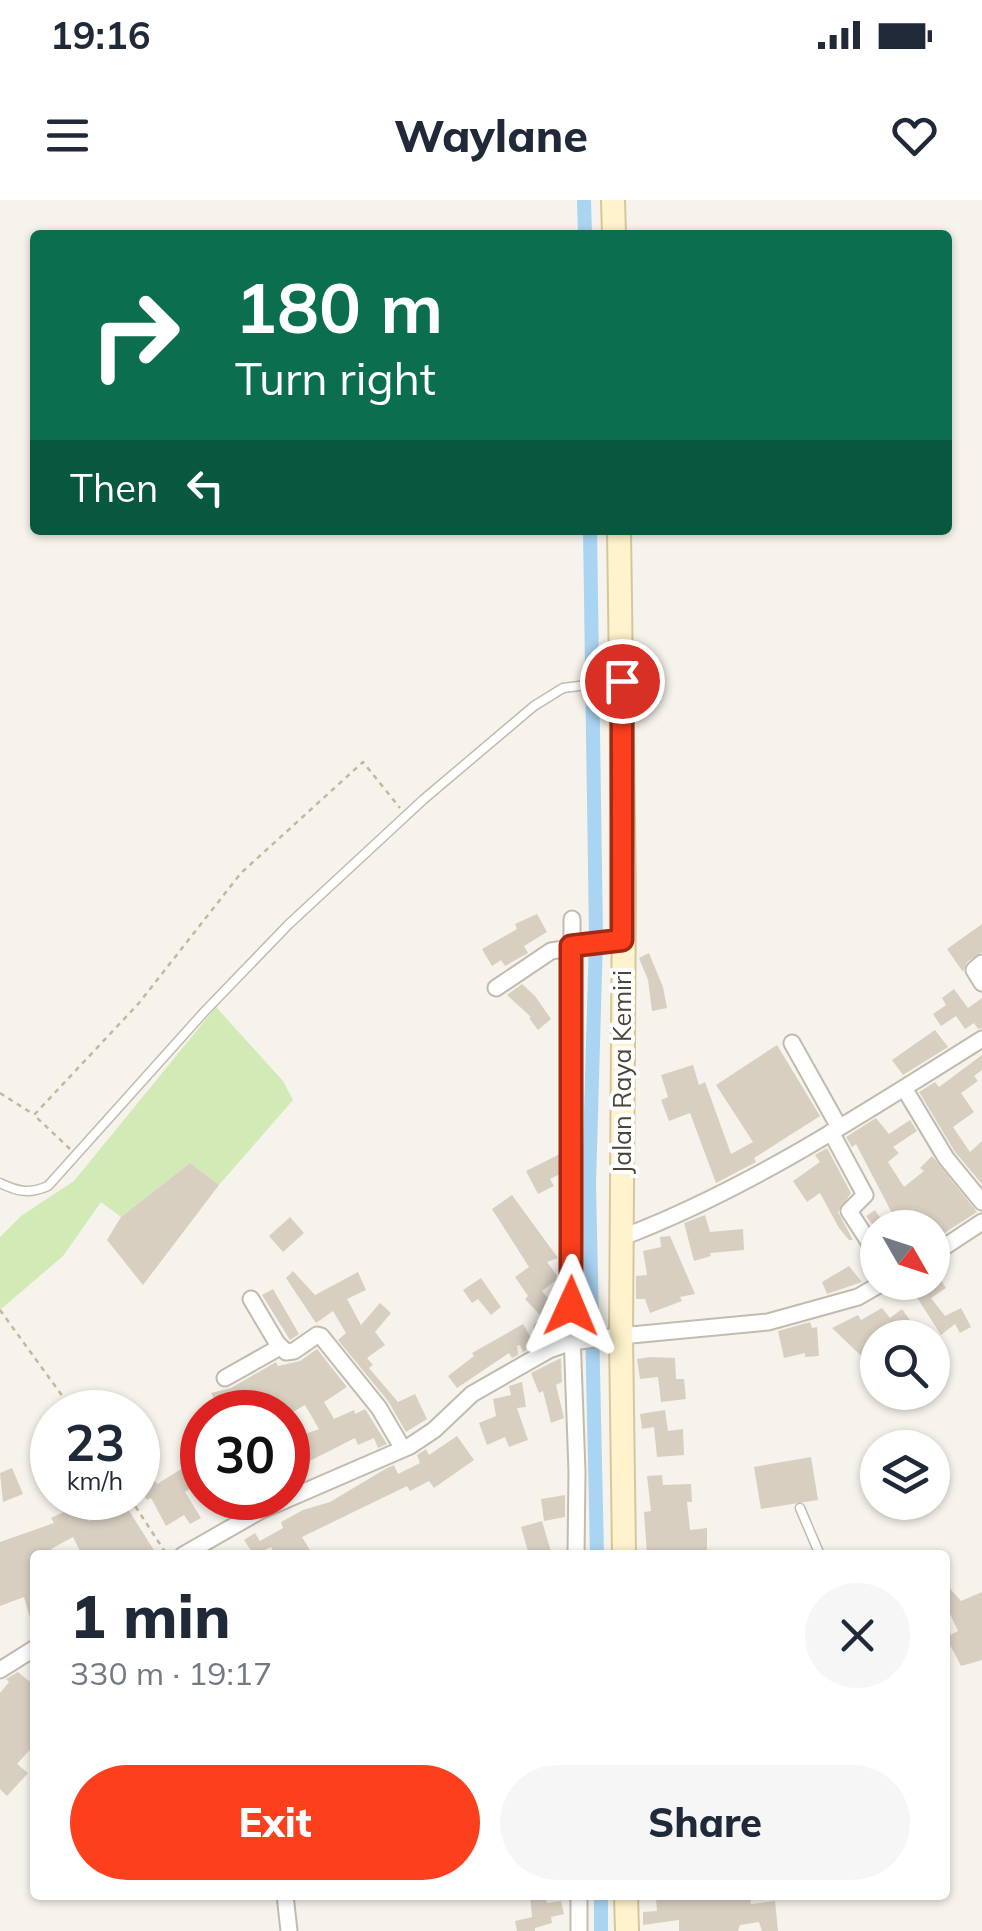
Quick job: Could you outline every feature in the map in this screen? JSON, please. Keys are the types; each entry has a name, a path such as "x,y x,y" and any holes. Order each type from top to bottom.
{"main road":[{"path":"613,200 614,230"},
{"name":"Jalan Raya Kemiri","path":"619,535 614,681 623,1237 615,1336 624,1550"},
{"path":"626,1900 627,1931"}],"street":[{"path":"572,919 571,1306 575,1342 576,1550"},
{"path":"496,988 544,954 618,940"},
{"path":"982,964 974,970 982,983"},
{"path":"623,1237 697,1206 835,1129 982,1039"},
{"path":"792,1043 865,1195 848,1211 860,1229"},
{"path":"904,1088 946,1158 982,1202"},
{"path":"950,1243 982,1222"},
{"path":"192,1550 260,1511 403,1449 434,1430 484,1385 549,1350 615,1336 768,1322 860,1296"},
{"path":"250,1299 286,1352 321,1336 379,1408 403,1449"},
{"path":"549,1350 542,1330 571,1306"},
{"path":"226,1378 280,1347"},
{"path":"0,1670 30,1651"},
{"path":"286,1900 289,1931"},
{"path":"579,1900 579,1931"}],"lane":[{"path":"0,1184 33,1193 48,1186 204,1010 289,924 424,799 534,706 564,688 614,681"},
{"path":"800,1508 818,1550"}],"path":[{"path":"34,1115 139,1003 241,873 363,762 407,817"},
{"path":"0,1093 34,1115 76,1154"},
{"path":"0,1310 58,1390"},
{"path":"144,1520 164,1550"}],"green space":[{"path":"216,1007 283,1081 293,1100 219,1185 190,1163 121,1217 101,1202 63,1256 0,1310 0,1237 21,1216 74,1181"}],"building":[{"path":"537,914 547,932 524,946 528,953 505,966 501,960 492,966 482,949 517,929 515,924"},
{"path":"982,924 982,952 967,962 963,972 947,949"},
{"path":"649,953 667,1008 652,1011 648,980 639,958"},
{"path":"522,984 551,1019 538,1030 531,1017 507,995"},
{"path":"954,989 968,1008 982,998 982,1028 974,1023 965,1029 956,1016 941,1026 933,1014 946,1005 942,998"},
{"path":"935,1030 948,1047 903,1075 892,1060"},
{"path":"777,1045 820,1116 754,1158 756,1162 716,1183 690,1113 669,1121 661,1100 668,1097 661,1075 693,1065 699,1085 705,1082 731,1154 753,1142 716,1085"},
{"path":"982,1055 982,1070 974,1076 978,1081 961,1093 974,1112 953,1127 970,1152 982,1141 982,1184 955,1152 919,1092 935,1082 939,1087"},
{"path":"876,1118 889,1134 910,1120 917,1131 893,1147 899,1153 888,1162 904,1187 924,1171 920,1168 932,1156 977,1212 950,1229 950,1210 890,1210 856,1144 852,1147 846,1137"},
{"path":"827,1148 851,1193 838,1212 853,1240 839,1228 820,1193 807,1202 793,1181 820,1162 815,1155"},
{"path":"560,1154 560,1174 550,1179 554,1186 538,1194 526,1171"},
{"path":"190,1163 219,1185 143,1285 107,1240 121,1217"},
{"path":"512,1195 558,1258 547,1262 559,1278 542,1291 554,1305 541,1316 525,1299 528,1296 515,1277 529,1267 492,1209"},
{"path":"705,1215 710,1232 743,1229 744,1250 710,1253 711,1256 694,1261 684,1223"},
{"path":"290,1217 304,1233 283,1252 269,1236"},
{"path":"670,1236 695,1294 680,1297 682,1301 650,1313 645,1299 636,1299 636,1276 647,1275 643,1251 661,1247 660,1237"},
{"path":"849,1266 860,1280 827,1294 822,1282"},
{"path":"293,1271 315,1295 358,1272 366,1290 347,1299 361,1325 380,1303 391,1313 375,1332 385,1345 367,1358 373,1365 369,1368 398,1402 415,1394 427,1419 406,1432 388,1401 338,1340 346,1333 333,1311 316,1323 286,1278"},
{"path":"481,1278 501,1307 491,1315 478,1299 472,1303 463,1290"},
{"path":"273,1289 299,1334 290,1340 262,1295"},
{"path":"919,1300 933,1300 945,1316 961,1308 971,1327 960,1333 955,1324 950,1328 950,1320 931,1320"},
{"path":"882,1308 890,1318 902,1309 910,1320 861,1320"},
{"path":"858,1315 861,1320 860,1355 832,1328"},
{"path":"810,1322 812,1328 817,1327 819,1356 805,1357 805,1353 784,1358 778,1331"},
{"path":"523,1324 535,1345 523,1352 517,1346 518,1355 512,1358 509,1353 457,1388 448,1376 474,1356 472,1353"},
{"path":"317,1349 347,1387 324,1402 334,1419 365,1409 387,1444 378,1448 374,1438 358,1445 355,1438 310,1461 310,1432 319,1429 310,1414 310,1390 223,1390 276,1362 278,1366 300,1361"},
{"path":"561,1358 562,1382 556,1385 564,1418 551,1423 543,1391 539,1393 531,1373"},
{"path":"675,1358 676,1379 684,1379 686,1399 661,1402 658,1377 640,1379 637,1359"},
{"path":"522,1382 526,1407 517,1408 528,1440 509,1447 505,1437 487,1445 479,1423 496,1416 493,1399 511,1395 509,1386"},
{"path":"665,1410 668,1431 683,1429 684,1455 657,1457 654,1427 642,1429 640,1414"},
{"path":"457,1436 474,1460 434,1488 429,1481 410,1491 407,1486 302,1537 310,1550 251,1550 244,1540 255,1533 260,1541 283,1528 281,1522 285,1520 310,1520 310,1508 330,1502 394,1465 398,1474 420,1463 417,1455 426,1449 429,1455"},
{"path":"811,1457 818,1500 761,1509 754,1467"},
{"path":"12,1468 23,1494 3,1502 0,1473"},
{"path":"180,1470 180,1517 166,1526 160,1515 160,1482"},
{"path":"662,1475 663,1485 691,1484 692,1502 687,1502 690,1530 707,1528 707,1550 647,1550 644,1512 651,1511 647,1476"},
{"path":"565,1495 565,1517 544,1521 541,1499"},
{"path":"52,1520 135,1520 154,1550 80,1550 73,1537 52,1550 30,1550 30,1618 24,1597 0,1606 0,1542 54,1523"},
{"path":"542,1521 551,1550 528,1550 521,1527"},
{"path":"950,1589 961,1601 982,1592 982,1660 961,1666 950,1645 950,1635 958,1631 950,1614"},
{"path":"18,1672 30,1682 30,1750 17,1764 28,1773 7,1796 0,1789 0,1693 9,1682 6,1679"},
{"path":"530,1900 561,1901 564,1914 551,1917 552,1923 535,1931 517,1931 515,1921 532,1917"},
{"path":"656,1900 751,1900 751,1904 775,1901 778,1931 762,1931 759,1922 740,1925 738,1931 679,1931 679,1920 643,1925 643,1912 657,1911"}],"waterway":[{"path":"584,200 585,230"},
{"path":"590,535 596,937 589,1185 597,1550"},
{"path":"601,1900 601,1931"}],"route":[{"path":"571,1306 571,946 622,940 622,681"}]}
